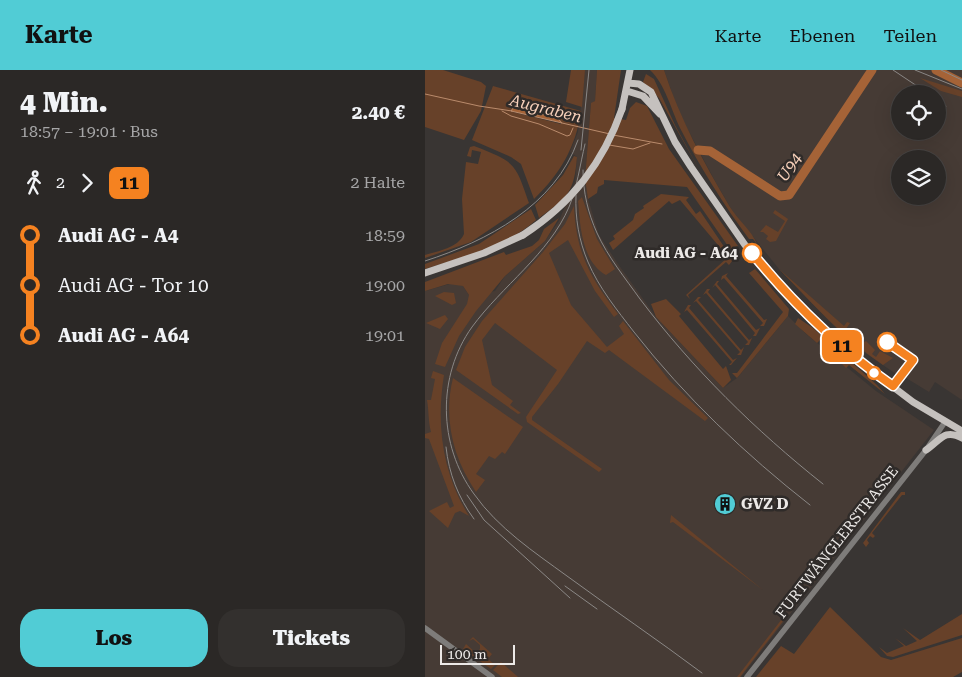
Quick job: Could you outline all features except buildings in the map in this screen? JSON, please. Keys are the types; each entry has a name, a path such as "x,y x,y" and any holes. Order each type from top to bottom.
{"main road":[{"path":"425,273 491,250 523,235 551,216 587,178 604,153 622,108 630,70"},
{"path":"628,83 639,84 647,88 657,101 661,114 691,167 728,222 787,294 859,361 945,422 962,431"},
{"path":"627,91 643,96 661,114"},
{"path":"926,450 943,434 953,434 962,438"}],"street":[{"name":"FURTWÄNGLERSTRASSE","path":"747,677 926,450 945,422"},
{"path":"425,628 492,677"}],"shaded area":[{"path":"425,70 443,70 481,82 486,86 481,111 464,140 425,127"},
{"path":"571,70 585,70 582,107 566,102"},
{"path":"585,70 597,70 595,101 591,104 585,179 588,199 599,235 656,317 723,388 737,378 788,316 805,333 876,391 934,430 741,677 425,677 425,291 453,283 463,286 469,295 495,291 505,276 545,241 559,221 575,182 577,157 570,152 578,132","holes":["582,197 589,220 580,221 578,202"]},
{"path":"597,70 621,70 614,118 626,120 630,108 636,102 647,106 669,149 738,246 730,249 687,187 604,180 604,184 598,187 597,193 588,199 585,179 591,103 595,101"},
{"path":"650,70 664,70 677,106 702,157 730,207 757,244 753,239 749,239 712,185 680,128 664,89"},
{"path":"664,70 962,70 962,400 935,382 929,392 898,373 896,374 861,350 833,325 779,269 733,212 679,113"},
{"path":"646,74 654,79 675,125 700,171 659,98 643,82"},
{"path":"920,78 943,85 931,85"},
{"path":"493,86 581,111 571,148 552,180 534,199 521,164 511,157 472,140","holes":["517,107 538,115 556,116 561,124 513,112"]},
{"path":"946,86 962,91 962,97 946,92"},
{"path":"520,107 537,115 554,114 562,123 511,111 513,108"},
{"path":"474,146 506,160 512,165 520,179 529,203 471,242 425,258 425,255 457,243 464,234 462,199 466,162 478,164 481,152 472,150 471,157 467,156 470,147"},
{"path":"574,156 577,157 576,169 568,193 557,205 539,218 535,205 563,175"},
{"path":"661,194 689,197 686,200 696,214 700,211 733,260 729,265 726,262 688,295 690,299 686,295 728,257 680,200 672,204 669,201 613,250 609,243 615,239 613,236 633,220 635,214 644,208 643,206"},
{"path":"582,197 597,239 615,269 606,275 598,269 587,252 581,232 578,201"},
{"path":"574,206 578,238 586,264 618,314 614,317 595,291 568,240 549,253 571,305 607,347 624,334 619,326 623,321 669,380 708,418 705,421 609,350 605,353 587,341 558,384 532,417 532,420 602,469 599,472 527,422 526,417 557,370 495,323 482,340 492,385 513,401 510,405 521,413 518,414 456,370 465,347 482,321 543,252 565,224"},
{"path":"531,209 536,220 511,237 483,250 425,269 425,264 479,244"},
{"path":"775,210 788,219 776,241 770,242 766,239 768,236 760,232 766,225 778,232 785,221 773,213"},
{"path":"559,218 545,241 505,276 476,311 459,336 445,367 435,364 442,343 467,304 469,295 463,286 448,284 425,291 425,282 504,252 506,255 532,246 539,240 544,229"},
{"path":"755,269 789,309 788,316 737,378 732,373 737,373 783,312 749,273"},
{"path":"779,269 844,326 847,322 850,323 844,332 861,344 866,341 875,350 872,354 876,357 880,351 893,358 883,365 868,355 828,320"},
{"path":"728,273 726,276 764,320 767,319 764,326 760,326 763,323 724,278 721,280 722,276"},
{"path":"717,281 719,281 717,284 756,330 760,328 756,336 753,336 755,333 715,285 712,288"},
{"path":"707,289 710,289 708,292 749,340 752,338 749,345 745,345 748,342 706,293 703,295"},
{"path":"444,292 454,293 456,303 452,305 435,296"},
{"path":"698,297 701,297 698,300 741,350 744,347 741,355 737,355 740,352 696,301 693,303"},
{"path":"666,299 681,314 679,316 723,369 726,366 731,380 723,388 656,317 651,304"},
{"path":"688,305 691,305 689,308 733,360 737,358 731,365 729,365 732,362 687,310 684,312"},
{"path":"445,315 448,319 440,329 426,323"},
{"path":"798,318 813,328 885,394 849,365 846,368 840,362 843,358 820,340 817,343 795,324"},
{"path":"433,371 444,375 441,412 443,448 453,483 469,516 460,511 455,513 448,528 429,511 447,502 450,508 454,506 429,439 425,438 425,434 431,432 427,400 431,400 435,379 431,378"},
{"path":"453,378 523,427 505,454 502,452 495,459 489,456 476,474 485,480 476,492 461,465 452,437 449,408"},
{"path":"901,492 905,492 905,495 902,495 872,533 875,536 873,538 870,536 866,547 863,543"},
{"path":"671,515 763,590 673,522 670,523"},
{"path":"830,607 881,657 891,660 962,638 962,672 953,677 756,677 781,646 794,654"},
{"path":"962,614 962,635 893,657 887,656 879,647 887,653 904,646 895,638 906,646 917,641 903,628 920,640"},
{"path":"785,615 787,616 740,677 737,677"},
{"path":"473,637 492,654 488,659 495,665 491,669 463,649 466,644 476,653 480,649 480,645 473,639 469,641"},
{"path":"501,662 518,677 502,677 493,670"}],"waterway":[{"name":"U94","path":"698,150 710,151 780,196 789,195 872,70"},
{"name":"U94","path":"936,70 962,83"},
{"name":"Augraben","path":"425,94 512,111"},
{"path":"502,111 567,136 570,135 573,128"},
{"name":"Augraben","path":"562,123 610,134"},
{"name":"Augraben","path":"613,135 662,144"},
{"path":"609,145 633,149 650,143"},
{"name":"Augraben","path":"698,150 704,150"}],"railway":[{"path":"581,150 589,70"},
{"path":"893,70 916,85"},
{"path":"915,70 962,89"},
{"path":"941,70 962,80"},
{"path":"425,261 472,243 516,218 536,202 553,184 567,163 578,140"},
{"path":"585,144 574,192 560,224 550,240 484,312 472,327 461,346 452,367 448,388 446,410 448,433 462,475 474,494 505,529 542,558 702,673"},
{"path":"583,170 587,202 597,233 611,259 640,299 681,350 726,398 773,442 823,484"},
{"path":"576,195 576,212 582,246 597,281 621,315 695,402 762,466 810,505"},
{"path":"446,447 449,467 455,485 474,519"},
{"path":"467,495 484,520 570,598"},
{"path":"565,586 597,609"}],"bus line":[{"name":"11","path":"752,253 799,306 847,351 893,386 913,360 887,342"}],"place":[{"name":"Audi AG - A64","path":"752,253"},
{"name":"GVZ D","path":"725,504"}]}
